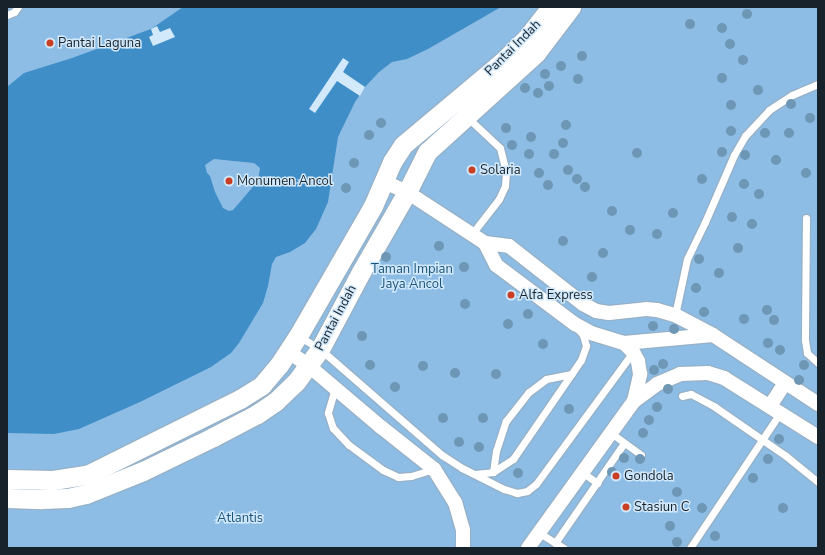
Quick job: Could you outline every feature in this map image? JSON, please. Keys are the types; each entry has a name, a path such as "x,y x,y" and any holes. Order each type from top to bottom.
{"street":[{"name":"Pantai Indah","path":"7,479 53,480 89,474 240,399 262,385 279,366 293,343 373,206 392,162 403,145 501,63 526,39 551,7"},
{"name":"Pantai Indah","path":"7,498 68,498 92,492 213,437 257,414 274,402 296,382 320,350 361,272 407,192 427,152 465,115 536,53 571,7"},
{"path":"384,182 407,192 471,236 485,243 509,246 583,304 596,311 623,313 646,309 657,310 675,315 713,335 818,404"},
{"path":"485,243 496,265 575,324 591,333 629,347 713,335"},
{"path":"293,343 309,366 381,428 434,469 455,502 463,530 463,548"},
{"path":"629,347 638,361 640,374 634,401"},
{"path":"528,548 538,532 634,401 657,384 680,374 689,372 708,373 724,378 818,437"},
{"path":"775,410 785,383"},
{"path":"262,385 274,402"}],"lane":[{"path":"7,15 14,12 18,7"},
{"path":"675,315 687,259 734,156 745,136 769,110 792,95 818,84"},
{"path":"465,115 500,148 506,172 505,186 499,199 471,236"},
{"path":"806,218 805,340 807,353 818,363"},
{"path":"475,474 493,472 513,459 572,374 586,346 583,335 575,324"},
{"path":"293,343 320,350 442,455 504,490 517,493 527,491 536,484 629,347"},
{"path":"493,472 496,451 506,421 529,392 546,379 572,374"},
{"path":"335,388 328,413 333,428 350,445 383,470 398,477 412,476 434,469"},
{"path":"682,396 691,394 715,407 763,440 818,482"},
{"path":"690,548 763,440 775,410"},
{"path":"611,433 641,454"},
{"path":"555,543 624,443"},
{"path":"582,472 597,483"},
{"path":"538,532 564,548"}],"green space":[{"name":"Taman Impian Jaya Ancol","path":"7,7 818,7 818,548 7,548"}],"shaded area":[{"path":"183,7 501,7 428,49 407,59 392,62 379,72 365,87 355,102 338,137 328,202 316,229 305,243 290,252 276,257 272,264 263,303 239,343 231,353 211,367 140,402 79,429 54,434 7,433 7,87 24,73 72,58 151,29","holes":["214,159 254,163 260,168 258,181 233,210 229,211 223,208 215,192 210,176 207,173 205,165"]}],"pier":[{"path":"157,26 160,32 170,28 175,37 153,46 149,37 153,35 151,29"},
{"path":"343,58 349,62 343,72 365,87 360,96 337,81 315,113 309,109"}],"place":[{"name":"Pantai Laguna","path":"50,43"},
{"name":"Solaria","path":"472,170"},
{"name":"Monumen Ancol","path":"229,181"},
{"name":"Alfa Express","path":"511,295"},
{"name":"Gondola","path":"616,476"},
{"name":"Stasiun C","path":"626,507"}],"park label":[{"name":"Atlantis","path":"240,518"}]}
